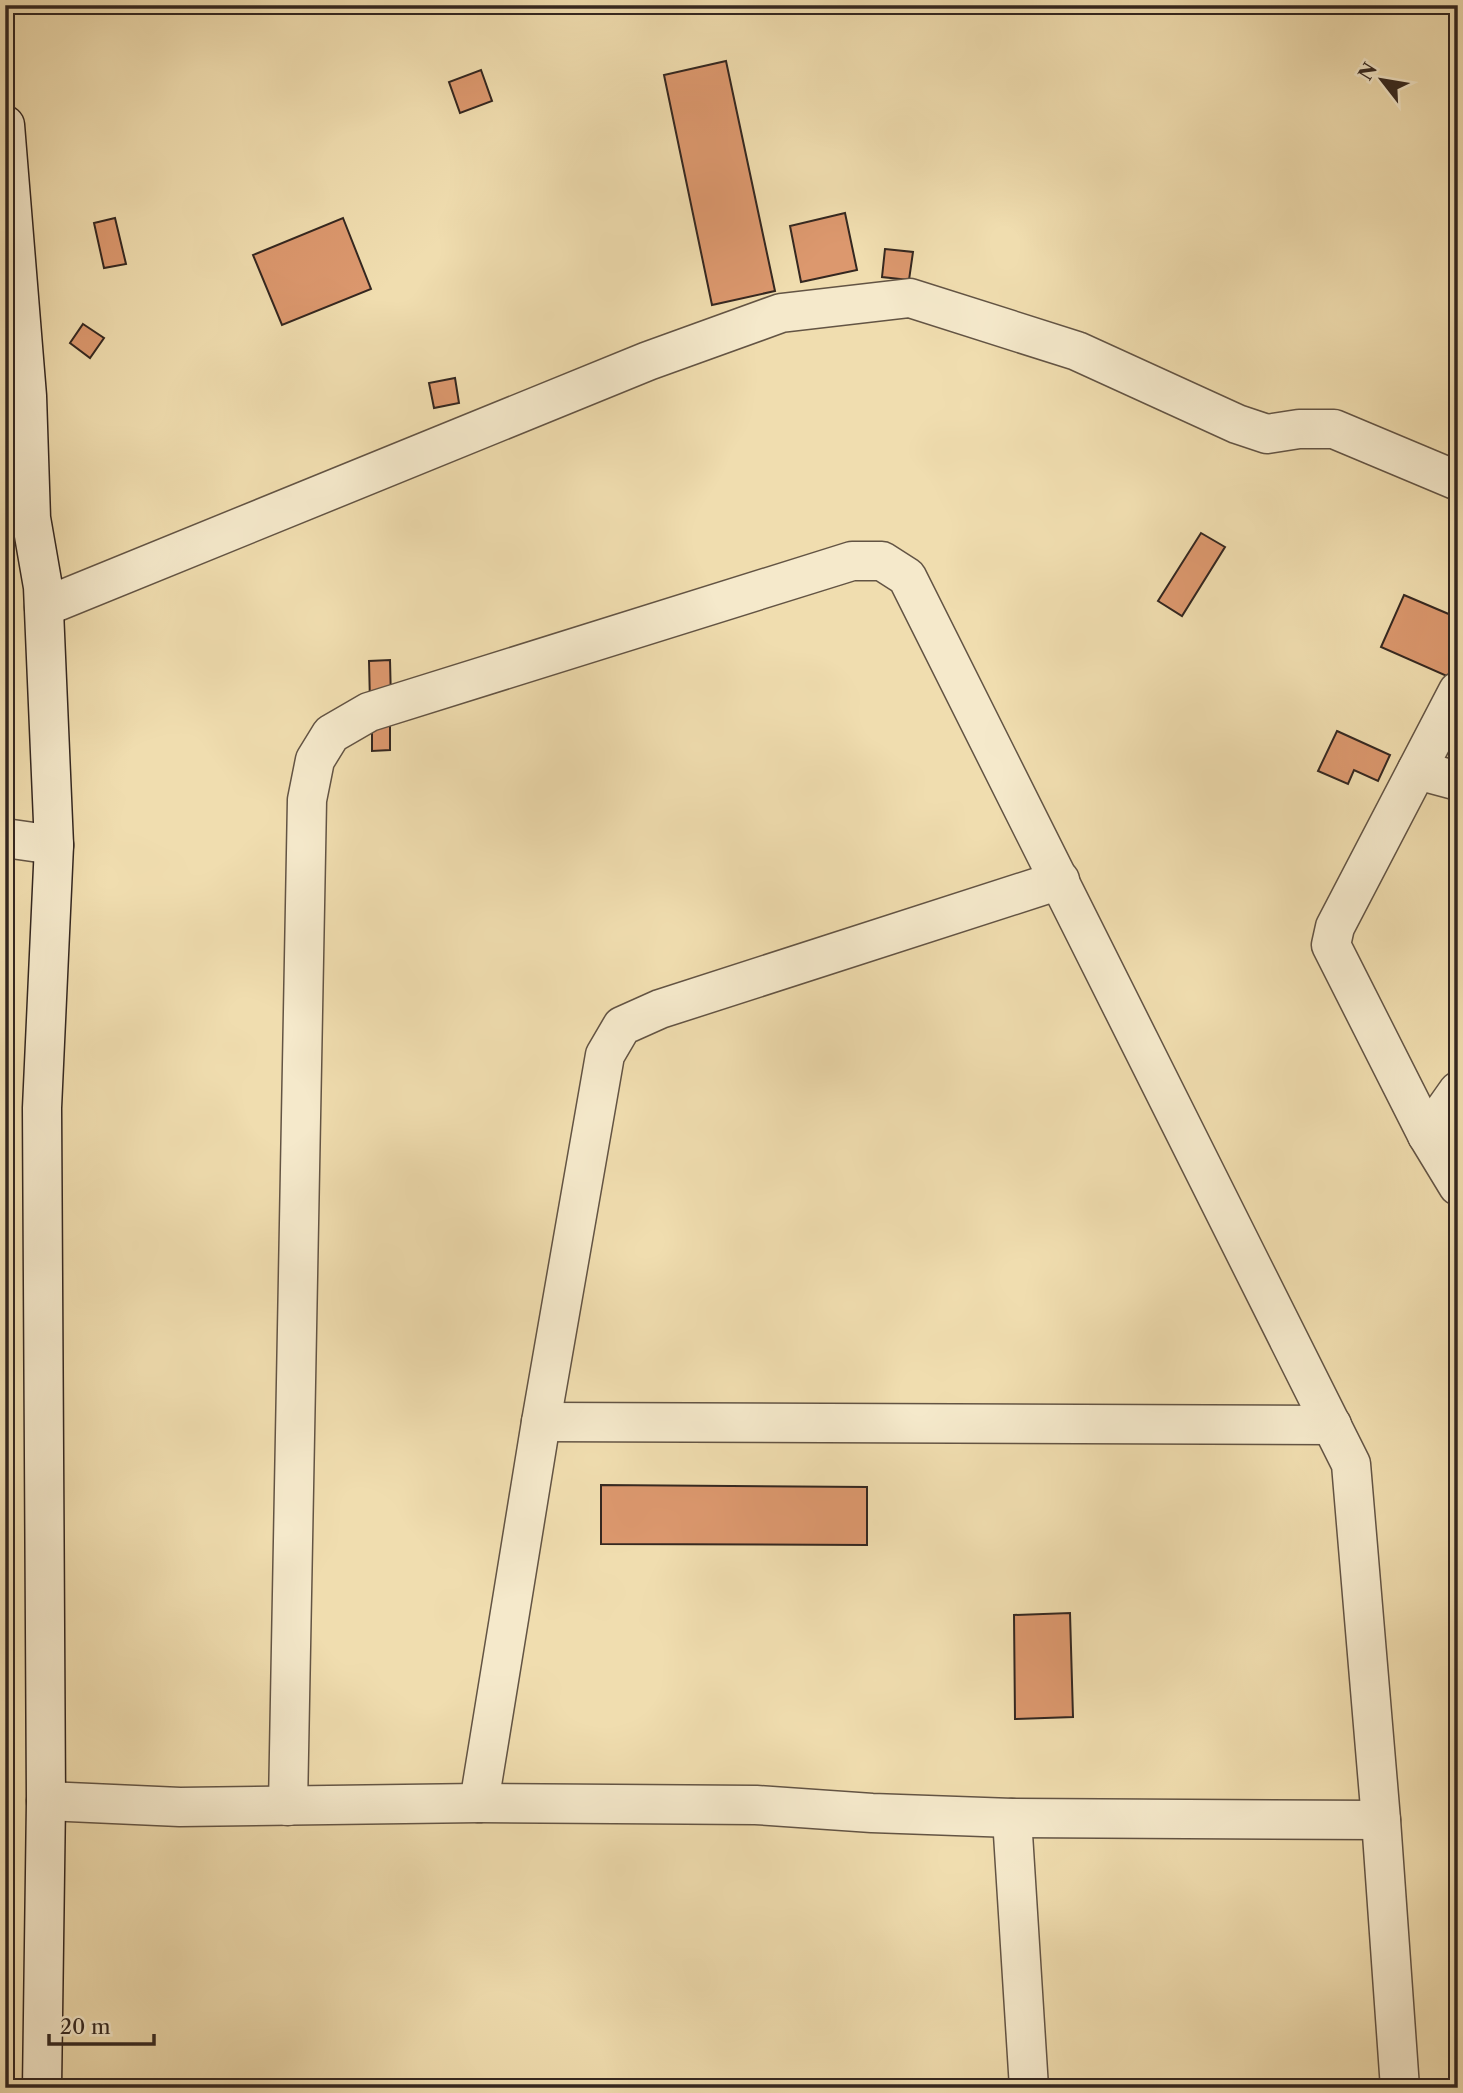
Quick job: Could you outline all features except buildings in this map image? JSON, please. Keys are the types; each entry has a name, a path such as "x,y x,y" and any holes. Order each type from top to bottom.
{"street":[{"path":"5,125 26,383 18,460 43,587 54,845 42,1108 46,1801 42,2088"},
{"path":"44,607 648,361 782,313 910,298 1077,351 1237,424 1266,434 1299,429 1334,429 1458,481"},
{"path":"288,1805 307,800 315,760 331,734 369,712 852,561 881,561 907,577 1351,1464 1400,2088"},
{"path":"1458,691 1335,927 1331,945 1427,1135 1458,1186"},
{"path":"1417,770 1458,781"},
{"path":"5,838 54,845"},
{"path":"479,1803 541,1422 605,1055 622,1026 660,1009 1060,880"},
{"path":"1427,1135 1458,1091"},
{"path":"541,1422 1332,1425"},
{"path":"46,1801 180,1807 479,1803 756,1805 872,1813 1012,1818 1381,1820"},
{"path":"1012,1818 1029,2088"}]}
